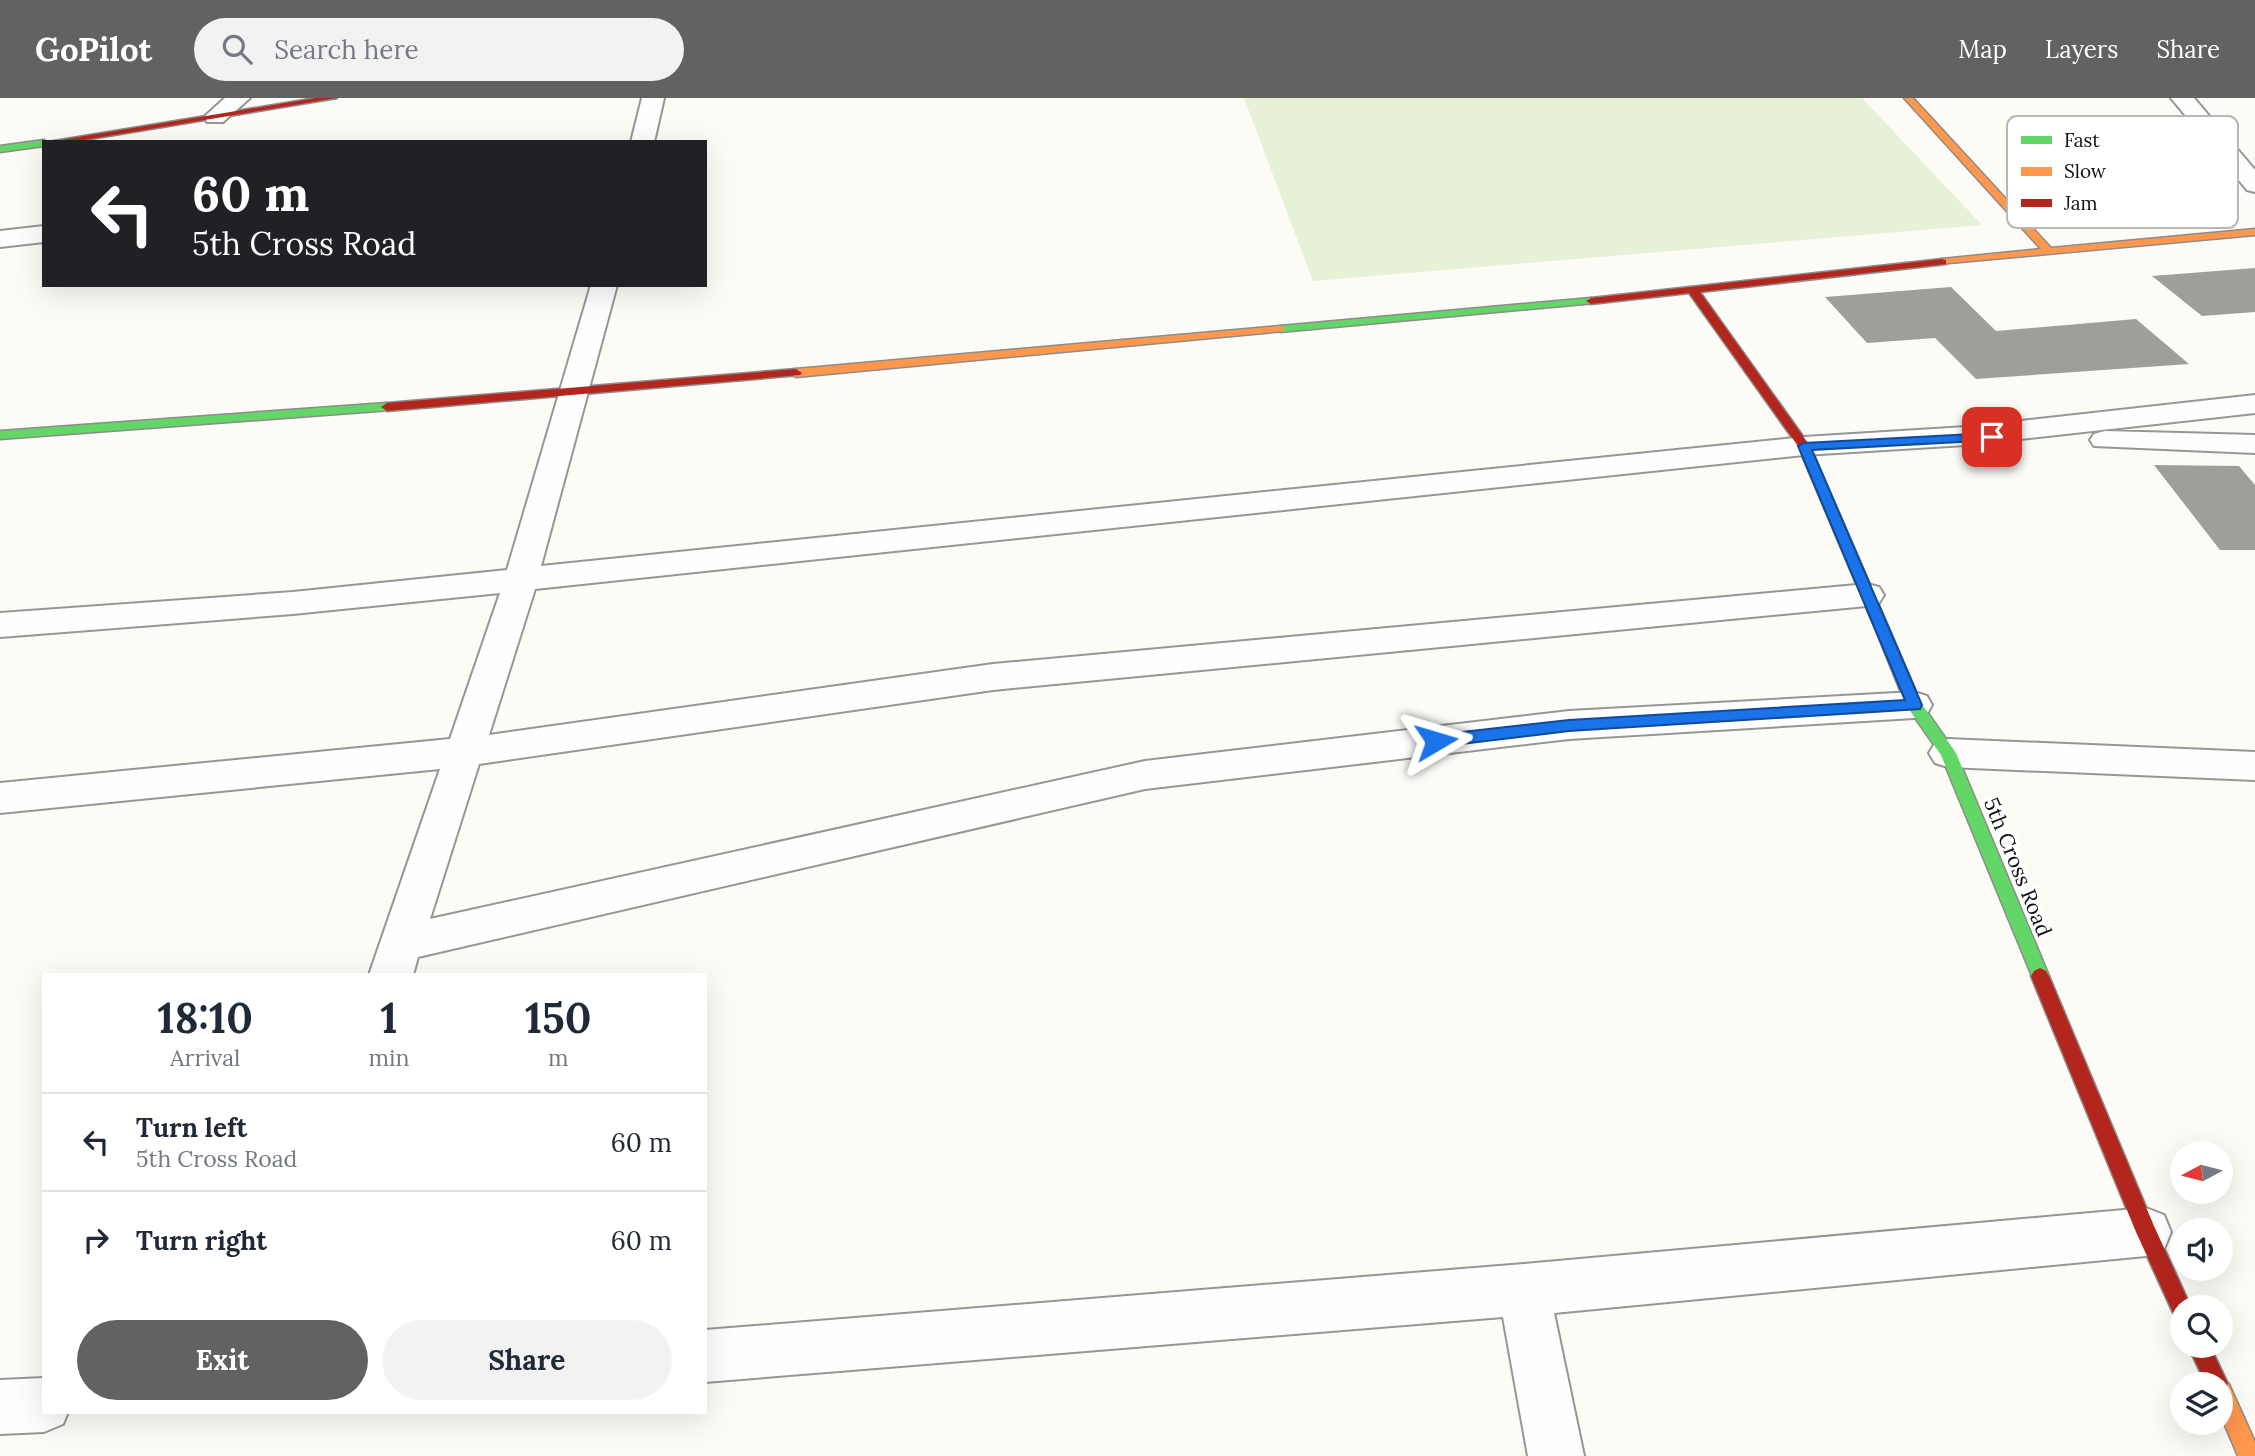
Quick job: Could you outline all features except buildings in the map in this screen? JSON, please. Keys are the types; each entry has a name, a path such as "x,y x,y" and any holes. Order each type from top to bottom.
{"street":[{"path":"215,117 239,98"},
{"path":"66,140 332,98"},
{"path":"642,140 653,98"},
{"path":"1908,98 2007,206"},
{"path":"2182,98 2197,116"},
{"path":"0,149 42,143"},
{"path":"2238,165 2255,185"},
{"path":"2027,228 2047,250"},
{"path":"0,435 576,393 1694,292 2047,250 2255,232"},
{"path":"0,239 42,234"},
{"path":"396,959 521,579 576,393 603,287"},
{"name":"5th Cross Road","path":"1694,292 1804,446 1914,705 1948,753 2146,1232 2175,1295"},
{"path":"0,625 293,603 1804,446 1966,436 2255,404"},
{"path":"1966,436 2255,444"},
{"path":"0,798 465,752 993,677 1867,595"},
{"path":"396,959 1145,775 1569,725 1914,705"},
{"path":"1948,753 2255,766"},
{"path":"707,1356 1524,1290 2146,1232"},
{"path":"1524,1290 1556,1456"},
{"path":"2233,1418 2250,1456"}],"green space":[{"path":"1244,98 1862,98 1982,225 1313,281"}],"traffic: fast":[{"path":"0,149 42,143"},
{"path":"1280,329 1591,301"},
{"path":"0,435 387,407"},
{"path":"1884,633 1914,705 1948,753 2040,976"}],"traffic: slow":[{"path":"1908,98 2007,206"},
{"path":"2027,228 2047,250"},
{"path":"1942,262 2255,232"},
{"path":"796,373 1280,329"},
{"path":"2233,1418 2250,1456"}],"traffic: jam":[{"path":"66,140 333,98"},
{"path":"1591,301 1942,262"},
{"path":"1694,292 1804,446 1884,633"},
{"path":"387,407 796,373"},
{"path":"2040,976 2146,1232 2175,1295"},
{"path":"2205,1358 2211,1372"}],"route":[{"path":"1436,741 1569,725 1914,705 1804,446 1966,436 1992,437"}]}
